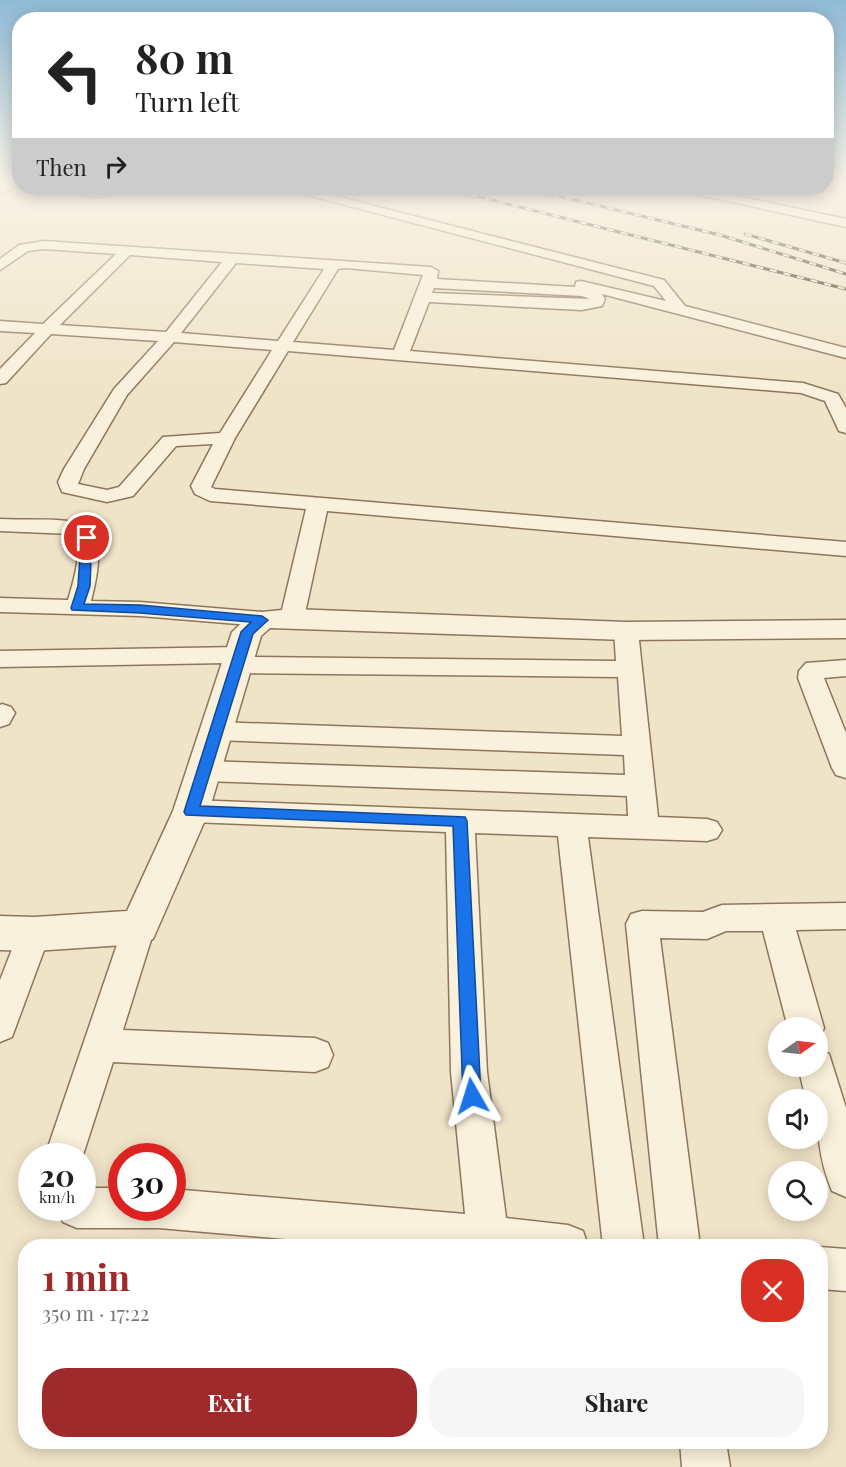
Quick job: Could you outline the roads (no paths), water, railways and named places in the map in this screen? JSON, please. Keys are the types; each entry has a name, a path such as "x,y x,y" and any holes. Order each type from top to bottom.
{"street":[{"path":"0,266 26,248"},
{"path":"78,248 426,269 432,274 400,356"},
{"path":"526,248 659,283 680,309"},
{"path":"0,380 47,329 127,251"},
{"path":"226,438 170,441 132,487 118,495 90,494 69,488 68,482 74,469 120,393 170,337 232,259"},
{"path":"333,265 226,438 201,486 202,490 210,495 846,549"},
{"path":"565,281 846,353"},
{"path":"426,290 582,292 594,294 598,299 597,303 582,305 426,290"},
{"path":"0,326 170,337 803,388 832,398 846,427"},
{"path":"68,1143 139,927 191,812 247,632 277,619 318,504"},
{"path":"0,525 76,528 82,531 87,538 85,571 84,586 77,608"},
{"path":"0,605 140,609 277,619 626,631 846,629"},
{"path":"626,631 644,827"},
{"path":"0,659 238,660 629,669"},
{"path":"846,668 815,669 812,671 811,678 846,768"},
{"path":"216,731 636,746"},
{"path":"204,771 640,786"},
{"path":"191,812 707,830"},
{"path":"460,821 469,1072 488,1237"},
{"path":"572,825 623,1239"},
{"path":"776,917 803,1017"},
{"path":"678,1239 642,924 706,926 722,918 776,917 844,922"},
{"path":"0,1026 17,934 139,927"},
{"path":"100,1045 315,1055"},
{"path":"819,1077 846,1177"},
{"path":"96,1208 159,1208 506,1239"},
{"path":"828,1269 846,1270"},
{"path":"704,1449 706,1467"}],"railway":[{"path":"685,248 846,289"},
{"path":"763,248 846,274"},
{"path":"795,248 846,263"}]}
